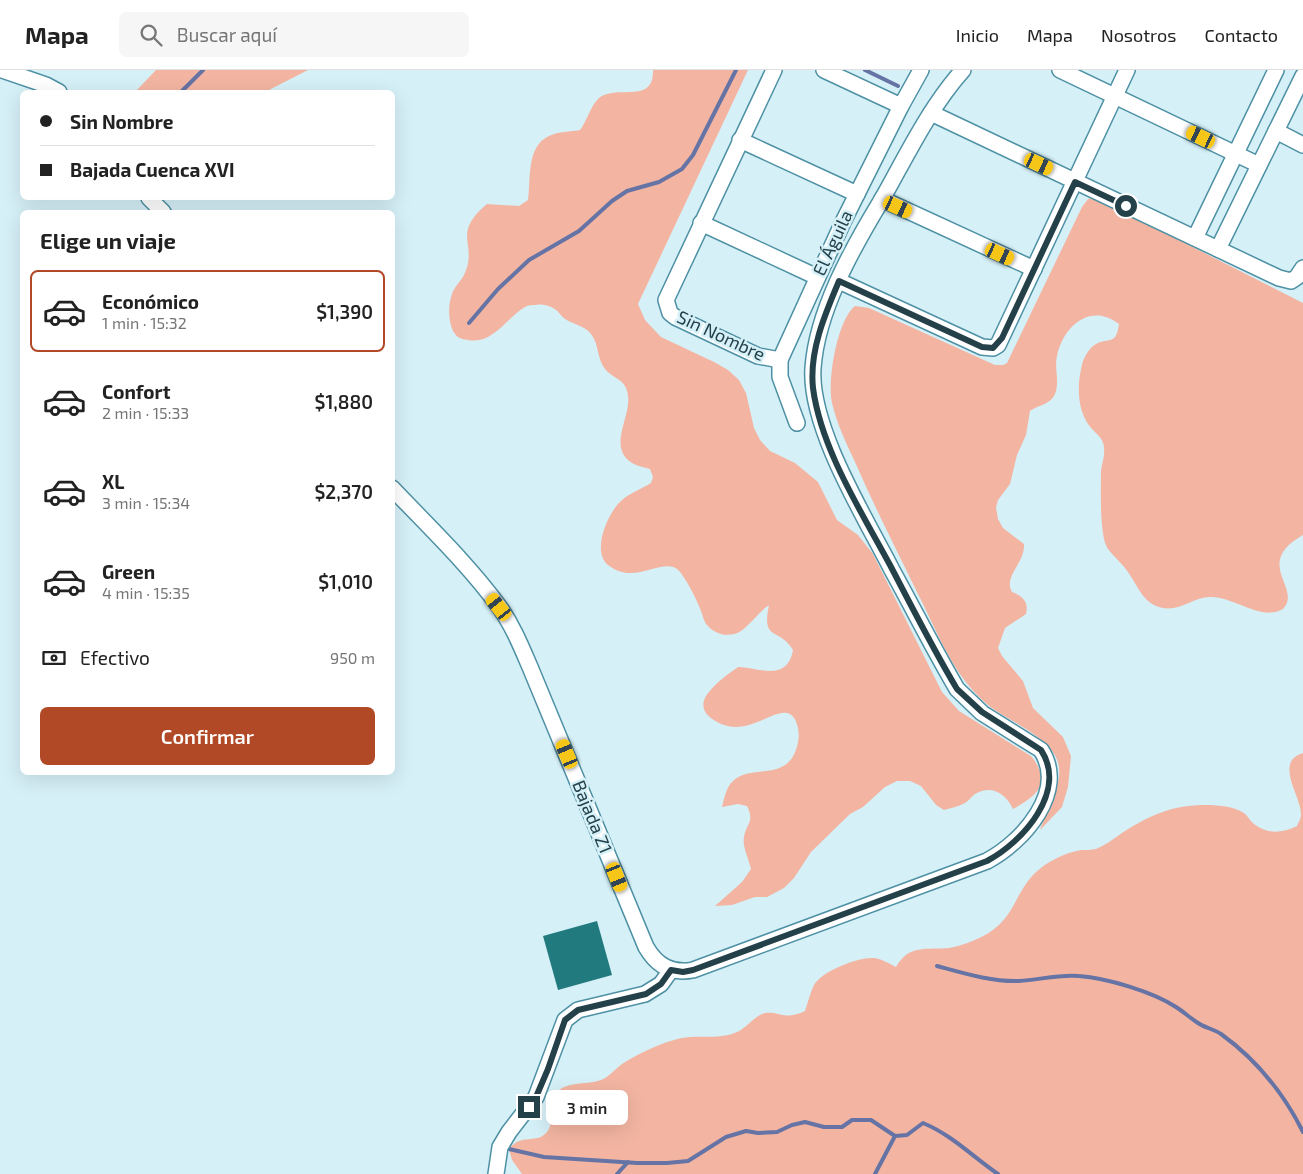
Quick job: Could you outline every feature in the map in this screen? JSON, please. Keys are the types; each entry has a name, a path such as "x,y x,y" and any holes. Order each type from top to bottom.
{"street":[{"path":"2,70 55,90"},
{"name":"Sin Nombre","path":"774,70 667,294 666,300 670,313 758,356 780,360"},
{"path":"824,70 901,106"},
{"name":"El Águila","path":"839,281 857,243 931,113 963,70"},
{"path":"1060,70 1259,165"},
{"path":"496,1174 500,1148 509,1132 536,1097 565,1020 578,1010 646,994 661,984 671,970 683,972 693,970 987,861 1013,844 1026,830 1039,811 1050,782 1050,770 1047,760 1041,750 982,712 957,689 838,465 818,413 813,387 813,368 822,326 839,281 982,347 993,348 1002,338 1127,70"},
{"path":"1195,238 1275,70 1301,79 1218,249"},
{"name":"El Águila","path":"780,360 857,194 916,73"},
{"path":"931,113 1285,280 1292,281 1303,268"},
{"path":"1276,131 1303,145"},
{"path":"740,140 857,194"},
{"path":"882,199 1034,269"},
{"path":"151,200 161,210"},
{"path":"701,223 818,277"},
{"path":"780,360 780,377 797,423"},
{"name":"Bajada Z1","path":"395,491 479,581 499,607 530,667 646,948 653,958 671,970"}],"shaded area":[{"path":"156,70 308,70 269,90 137,90"},
{"path":"653,70 748,70 638,304 645,320 661,337 714,362 728,370 739,380 746,393 754,428 760,440 770,451 795,463 818,482 837,520 858,535 873,554 942,692 959,711 1031,756 1038,765 1041,774 1039,788 1035,794 1013,809 998,792 987,790 975,794 963,804 944,810 936,805 921,786 910,781 897,781 885,787 863,807 850,814 811,852 794,878 784,888 767,897 755,897 732,905 715,906 742,882 751,869 744,841 750,816 747,806 738,804 722,807 727,790 730,784 740,776 769,771 787,764 794,755 799,735 797,723 790,714 776,714 750,725 728,726 709,717 703,707 704,702 706,696 716,685 738,667 772,671 779,670 790,660 793,650 788,643 769,629 767,617 769,605 741,631 728,635 718,633 704,621 691,588 677,569 663,567 637,573 628,573 618,571 608,565 603,559 601,541 612,513 622,500 651,483 653,477 650,469 632,463 621,449 622,432 628,405 627,390 622,382 608,373 602,365 594,338 588,331 565,319 553,308 542,305 525,307 492,334 477,340 466,340 458,337 451,327 449,317 452,294 464,275 468,264 467,232 476,215 487,204 519,206 528,200 531,164 536,147 549,136 580,130 598,99 614,93 641,91 652,81"},
{"path":"1092,198 1102,201 1303,303 1303,535 1288,546 1281,556 1281,575 1288,601 1283,609 1275,612 1257,611 1228,600 1210,597 1198,599 1176,608 1163,608 1147,600 1128,571 1105,543 1101,500 1101,471 1104,444 1084,417 1079,395 1080,372 1085,356 1096,344 1114,338 1119,324 1109,318 1098,315 1080,320 1072,327 1065,335 1057,356 1055,394 1047,403 1030,411 1026,435 1017,455 1010,484 998,500 996,507 998,519 1003,528 1024,544 1021,558 1010,581 1010,586 1012,592 1019,595 1027,606 1026,614 1005,628 998,648 1002,656 1023,681 1033,708 1063,737 1071,756 1068,787 1062,807 1040,830 1059,779 1058,762 1054,753 1030,731 992,708 981,699 965,681 951,660 845,441 832,403 832,366 838,337 849,313 855,306 869,308 995,365 1007,363 1082,207 1088,199"},
{"path":"1303,753 1303,1174 522,1174 512,1160 509,1149 514,1144 518,1141 538,1138 546,1133 551,1123 552,1101 558,1091 563,1088 573,1084 601,1080 628,1060 667,1042 689,1037 729,1035 741,1030 758,1016 765,1013 787,1016 805,1011 814,985 818,980 832,970 850,962 874,958 896,967 912,951 963,945 985,935 1002,922 1027,882 1044,866 1068,853 1096,849 1147,818 1180,807 1217,805 1239,810 1259,828 1265,830 1275,832 1297,826 1301,816 1300,808 1289,772 1290,764 1294,758"}],"building":[{"path":"597,921 612,975 558,990 543,936"}],"waterway":[{"path":"183,90 203,70"},
{"path":"469,323 498,289 529,260 579,231 612,201 627,191 659,182 682,169 693,155 736,70"},
{"path":"865,70 898,86"},
{"path":"937,966 1009,981 1064,976 1090,977 1155,996 1176,1007 1201,1025 1221,1034 1246,1055 1278,1090 1303,1132"},
{"path":"509,1149 544,1157 667,1163 688,1161 726,1137 746,1131 758,1133 777,1132 792,1125 805,1122 824,1127 842,1127 852,1120 871,1120 895,1136 907,1135 923,1123 953,1140 998,1174"},
{"path":"875,1174 895,1136"},
{"path":"617,1174 628,1162"}],"route":[{"path":"529,1107 536,1097 548,1069 565,1020 578,1010 598,1004 628,1000 646,994 661,984 671,970 683,972 693,970 987,861 1001,854 1013,844 1026,830 1039,811 1050,782 1050,770 1047,760 1041,750 969,702 957,689 947,673 838,465 818,413 813,387 813,368 822,326 839,281 982,347 993,348 1002,338 1075,182 1126,206"}]}
